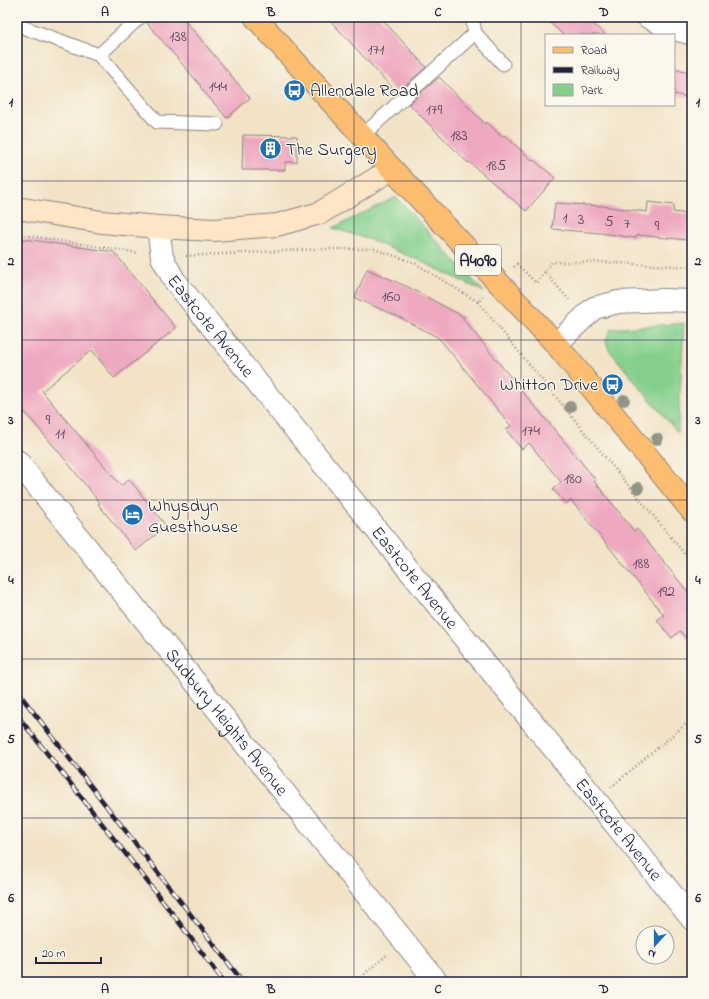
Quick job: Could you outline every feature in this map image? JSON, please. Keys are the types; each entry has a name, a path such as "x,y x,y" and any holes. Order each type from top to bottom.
{"main road":[{"name":"A4090","path":"255,17 392,169 556,344 692,511"}],"street":[{"path":"648,17 668,27 692,34"},
{"path":"17,208 102,222 158,227 214,230 276,225 320,213 392,169"},
{"name":"Eastcote Avenue","path":"158,227 162,257 174,280 692,919"},
{"path":"556,344 594,308 618,302 665,300 692,301"},
{"name":"Sudbury Heights Avenue","path":"17,461 437,982"}],"lane":[{"path":"98,55 140,17"},
{"path":"472,17 475,33 503,64"},
{"path":"17,25 98,55 157,122 217,124"},
{"path":"362,136 475,33"}],"path":[{"path":"17,234 162,257 320,249 374,249 413,262 478,302 692,563"},
{"path":"513,268 517,264 536,283 552,262 597,262 692,267"},
{"path":"545,272 569,300"},
{"path":"478,302 486,295"},
{"path":"595,800 692,719"},
{"path":"355,982 403,940"}],"green space":[{"path":"396,197 484,292 423,262 368,239 333,228"},
{"path":"684,323 678,433 609,350 606,340 611,329"}],"building":[{"path":"148,17 182,17 250,98 227,118 146,22"},
{"path":"327,17 380,17 426,67 397,93"},
{"path":"543,17 585,17 605,34 563,34"},
{"path":"675,68 692,73 692,98 675,94"},
{"path":"439,77 485,124 487,122 502,137 504,135 555,178 526,211 469,162 468,163 409,104"},
{"name":"The Surgery","path":"243,135 297,136 297,162 285,162 285,170 242,170"},
{"path":"648,202 674,205 673,212 690,214 687,240 637,235 636,238 552,229 555,203 602,206 647,212"},
{"path":"17,239 114,252 176,328 114,378 92,350 42,391 121,486 129,479 166,526 136,551 98,504 100,503 17,403"},
{"path":"367,269 408,287 464,317 463,319 596,480 594,481 634,531 637,529 692,597 692,646 680,631 672,638 657,620 664,615 571,500 566,504 553,489 561,482 529,443 522,449 506,430 511,426 439,338 399,317 355,298"}],"railway":[{"path":"17,691 243,982"},
{"path":"17,715 224,982"}],"place":[{"name":"Allendale Road","path":"294,90"},
{"name":"The Surgery","path":"270,149"},
{"name":"Whitton Drive","path":"613,384"},
{"name":"Whysdyn Guesthouse","path":"132,515"}]}
